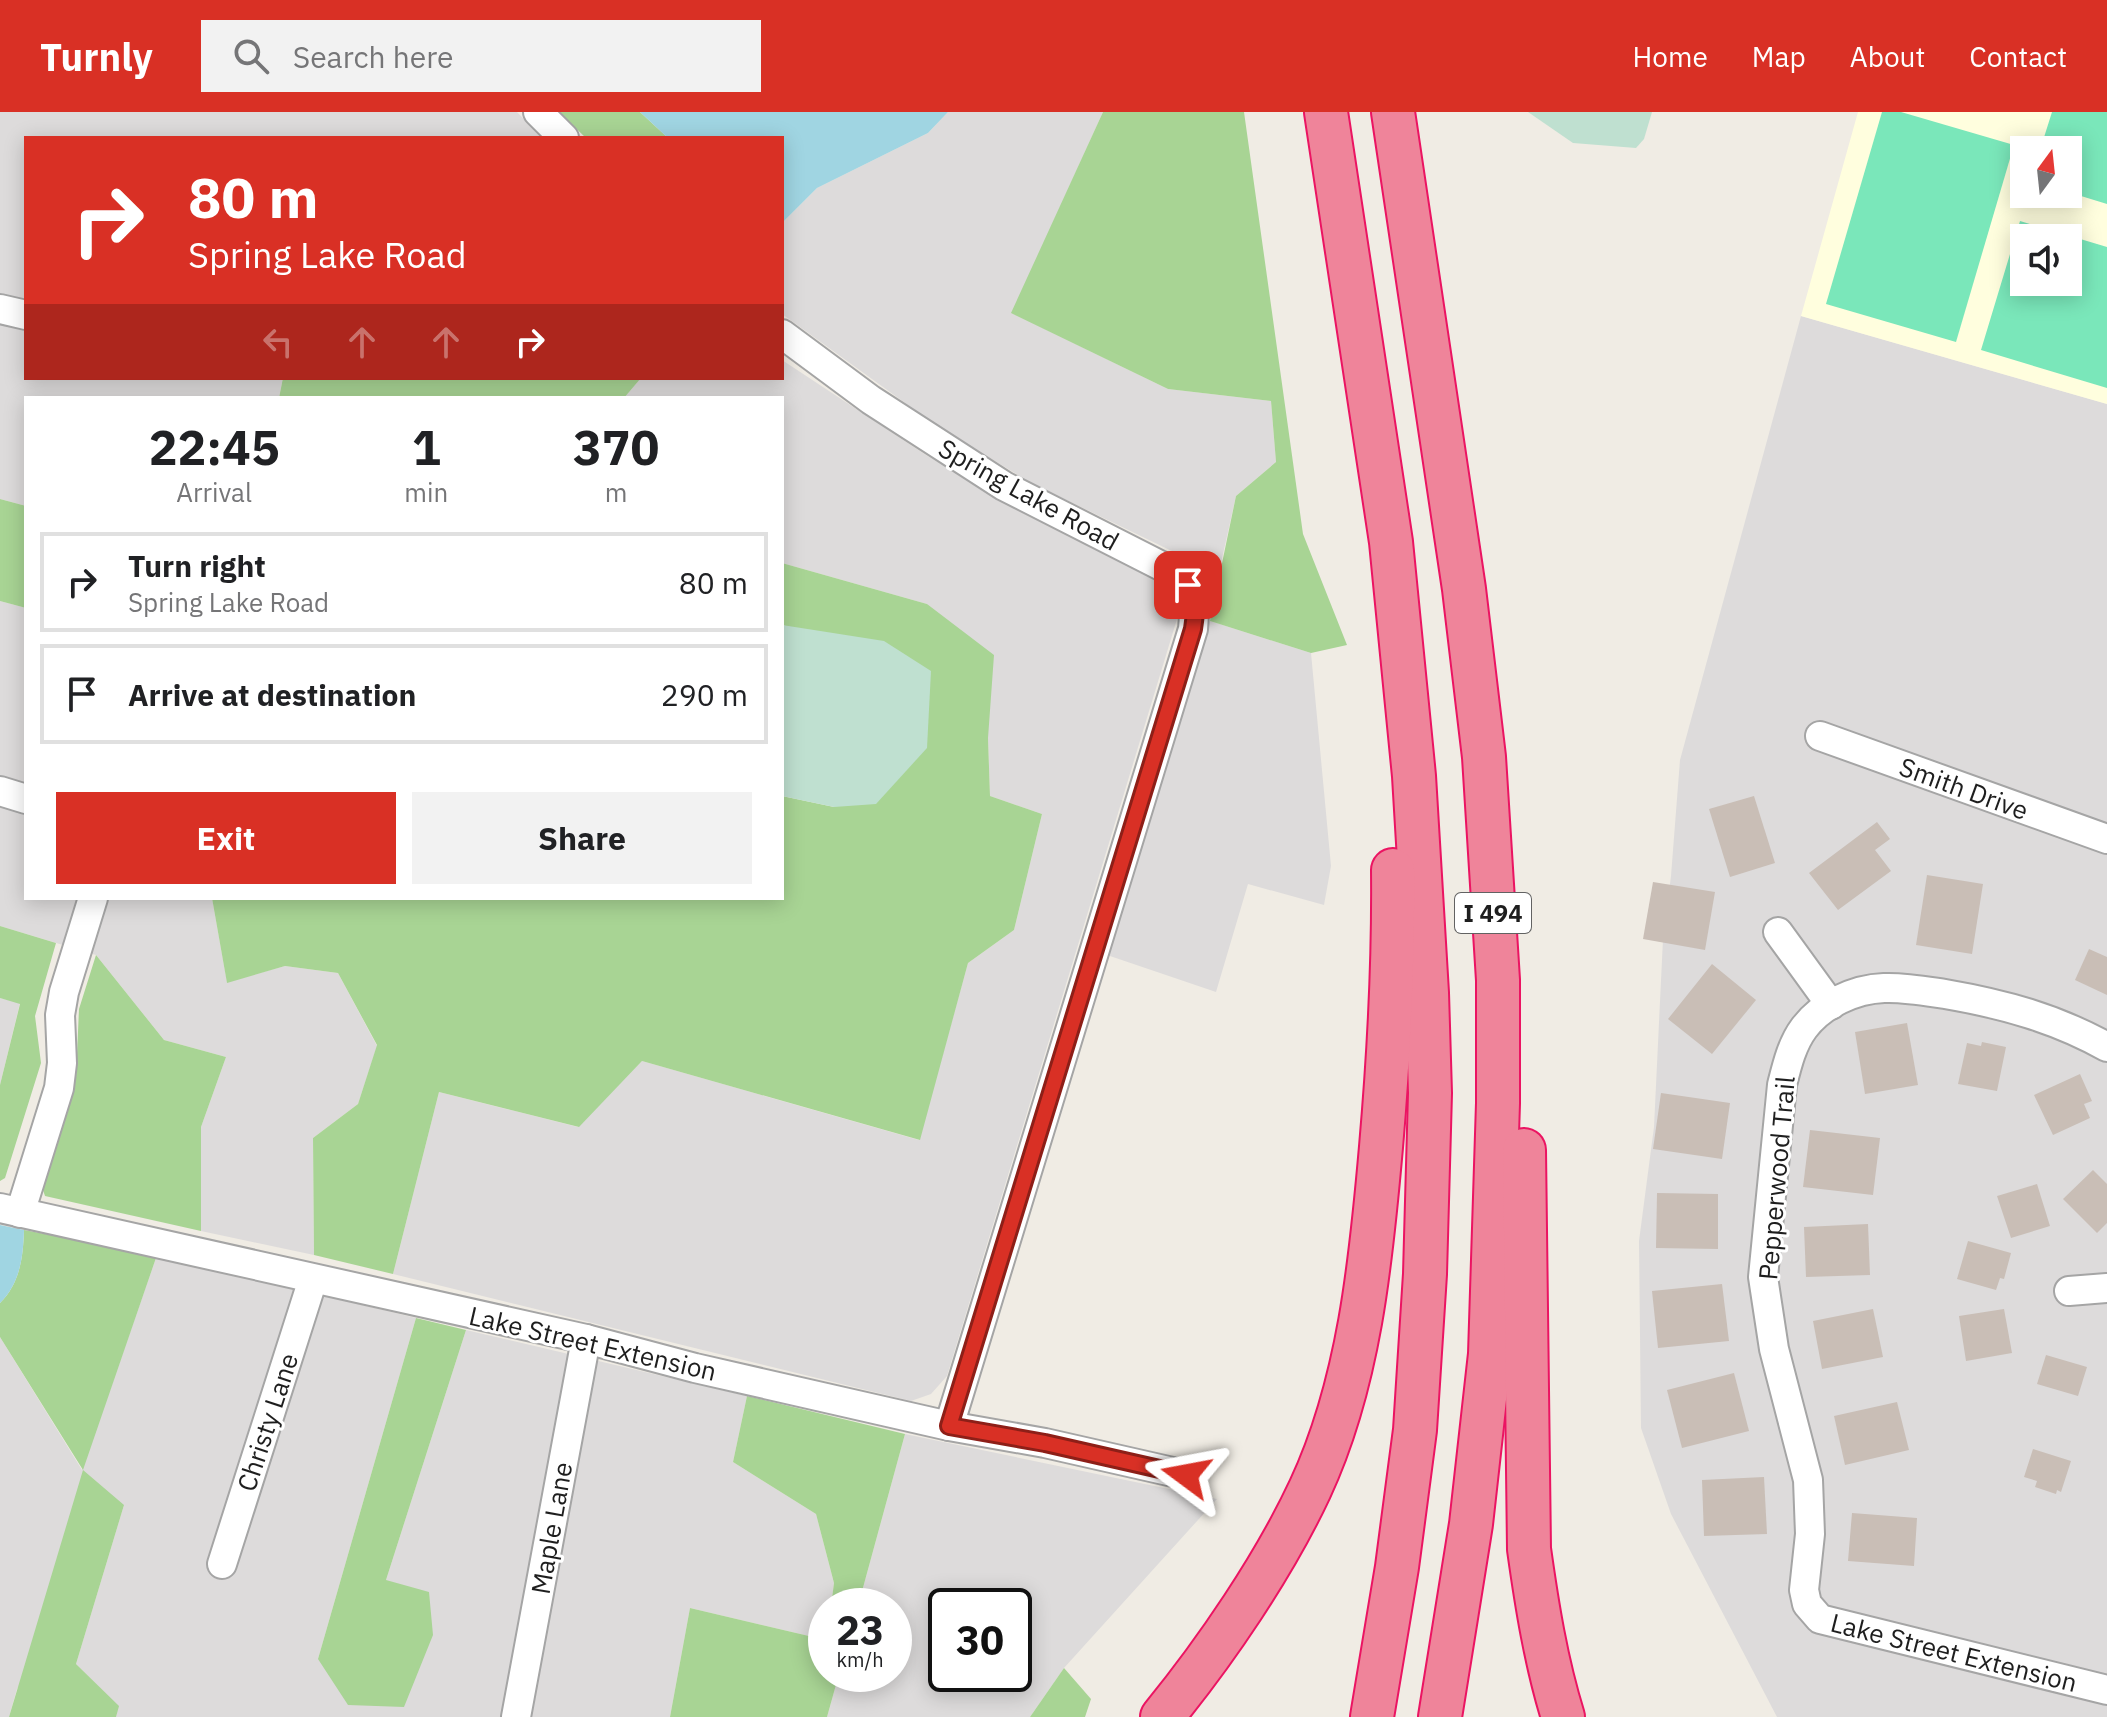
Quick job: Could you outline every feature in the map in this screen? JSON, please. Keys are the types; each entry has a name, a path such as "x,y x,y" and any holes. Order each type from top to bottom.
{"highway":[{"name":"I 494","path":"1326,112 1391,542 1420,842 1430,1093 1425,1274 1410,1480 1372,1717"},
{"name":"I 494","path":"1393,112 1464,589 1484,757 1498,980 1490,1354 1471,1524 1440,1717"},
{"path":"1162,1717 1235,1616 1298,1511 1333,1428 1349,1368 1362,1309 1375,1217 1390,1045 1392,767 1407,707"},
{"path":"1491,847 1513,980 1525,1157 1529,1549 1540,1625 1563,1717"}],"street":[{"path":"538,112 562,136"},
{"path":"0,309 24,315"},
{"name":"Spring Lake Road","path":"784,335 871,400 1004,486 1181,576 1193,599 1193,629 949,1426"},
{"name":"Smith Drive","path":"1820,736 2107,839"},
{"path":"0,791 24,798"},
{"path":"10,1210 59,1088 62,1063 60,1015 64,992 92,900"},
{"path":"1778,932 1831,1005"},
{"name":"Pepperwood Trail","path":"1807,1604 1804,1590 1810,1534 1808,1480 1774,1349 1763,1277 1782,1085 1789,1055 1804,1028 1831,1005 1855,993 1884,988 1915,989 1981,1000 2028,1012 2072,1028 2107,1047"},
{"name":"Lake Street Extension","path":"10,1210 586,1339 695,1368 949,1426 1045,1443 1186,1475"},
{"name":"Christy Lane","path":"222,1564 313,1279"},
{"path":"2069,1291 2107,1288"},
{"name":"Maple Lane","path":"516,1717 586,1339"},
{"name":"Lake Street Extension","path":"1807,1604 1820,1619 2107,1690"}],"shaded area":[{"path":"0,112 517,112 540,136 24,136 24,380 283,380 279,396 24,396 24,505 0,499"},
{"path":"948,112 1103,112 1012,313 1168,389 1271,401 1276,462 1236,496 1217,581 1176,553 1031,483 937,426 784,315 784,221 817,188 928,133"},
{"path":"1528,112 1652,112 1644,139 1636,148 1573,143"},
{"path":"1858,112 2107,112 2107,404 1801,316"},
{"path":"1801,316 2107,404 2107,1717 1777,1717 1671,1514 1641,1428 1639,1241 1654,1127 1663,939 1680,760"},
{"path":"784,361 926,455 1028,516 1153,575 1169,596 1177,619 947,1376 931,1394 911,1401 393,1274 439,1092 578,1127 642,1061 919,1140 968,963 1014,930 1042,814 990,796 988,738 927,604 784,564 784,396 626,396 639,380 784,380"},
{"path":"0,601 24,607 24,900 212,900 227,982 285,966 338,973 377,1046 358,1104 313,1138 314,1255 201,1231 201,1127 226,1057 164,1040 96,955 0,926"},
{"path":"1210,621 1311,653 1331,866 1324,905 1248,884 1216,992 1107,955"},
{"path":"784,625 884,641 931,671 927,748 876,804 834,807 784,796"},
{"path":"0,998 20,1003 0,1085"},
{"path":"157,1255 416,1318 318,1659 386,1580 466,1330 747,1396 733,1462 816,1514 833,1588 808,1588 808,1636 690,1608 670,1717 116,1717 118,1706 76,1664 124,1505 17,1689 9,1717 0,1717 0,1337 82,1470"},
{"path":"905,1434 1217,1499 1064,1668 1030,1717 827,1717 834,1692 912,1692 912,1588 863,1588"}],"green space":[{"path":"559,112 640,112 666,136 584,136"},
{"path":"1103,112 1244,112 1303,534 1347,645 1311,653 1210,621 1236,496 1276,462 1271,401 1168,389 1011,313"},
{"path":"1882,112 1901,112 2010,144 2010,159 1956,342 1826,304"},
{"path":"2052,112 2107,112 2107,204 2082,196 2082,136 2044,136"},
{"path":"2082,240 2107,247 2107,388 1981,350 2010,254 2010,296 2082,296"},
{"path":"283,380 639,380 626,396 279,396"},
{"path":"0,499 24,505 24,607 0,601"},
{"path":"784,564 927,604 994,655 988,738 990,796 1042,814 1014,930 968,963 920,1140 642,1061 579,1127 439,1092 393,1274 314,1255 313,1138 358,1104 377,1045 338,973 285,966 227,983 212,900 784,900 784,796 834,807 801,630 784,626"},
{"path":"0,926 56,943 35,1016 41,1063 5,1178 0,1181 0,1085 20,1004 0,998"},
{"path":"96,955 164,1040 226,1057 201,1127 201,1231 45,1196 41,1184 76,1077 79,1009"},
{"path":"24,1230 157,1255 83,1470 0,1337 0,1303 12,1287 19,1270"},
{"path":"416,1318 466,1330 386,1580 429,1592 433,1635 404,1707 348,1705 318,1659"},
{"path":"747,1396 905,1434 863,1588 833,1588 816,1514 733,1462"},
{"path":"83,1470 124,1505 76,1664 119,1706 116,1717 9,1717"},
{"path":"690,1608 808,1636 808,1692 834,1692 827,1717 670,1717"},
{"path":"1064,1668 1091,1699 1085,1717 1030,1717"}],"water":[{"path":"640,112 948,112 928,133 817,188 784,221 784,136 666,136"},
{"path":"0,1225 24,1230 19,1270 12,1287 0,1303"}],"building":[{"path":"1754,796 1775,863 1730,877 1709,809"},
{"path":"1877,822 1890,839 1875,850 1891,871 1838,910 1809,873"},
{"path":"1927,875 1983,884 1972,954 1916,945"},
{"path":"1653,882 1715,892 1705,950 1643,939"},
{"path":"2089,949 2107,957 2107,995 2075,980"},
{"path":"1712,964 1756,1000 1712,1054 1668,1019"},
{"path":"1907,1023 1918,1085 1865,1094 1855,1032"},
{"path":"1982,1042 2006,1047 1997,1091 1958,1084 1967,1043 1981,1046"},
{"path":"2080,1074 2092,1101 2084,1104 2090,1118 2053,1135 2034,1095"},
{"path":"1661,1093 1730,1103 1722,1159 1653,1149"},
{"path":"1810,1130 1880,1138 1873,1195 1803,1187"},
{"path":"2093,1170 2107,1184 2107,1223 2097,1233 2063,1199"},
{"path":"2037,1184 2050,1226 2011,1238 1997,1196"},
{"path":"1657,1193 1718,1194 1718,1249 1656,1248"},
{"path":"1868,1224 1870,1275 1806,1277 1804,1227"},
{"path":"1968,1241 2011,1253 2004,1279 2000,1278 1996,1290 1957,1279"},
{"path":"1722,1284 1729,1341 1658,1348 1652,1291"},
{"path":"1873,1309 1883,1357 1822,1369 1813,1321"},
{"path":"2004,1309 2012,1353 1966,1361 1959,1316"},
{"path":"2046,1355 2087,1367 2078,1396 2037,1384"},
{"path":"1734,1373 1749,1431 1682,1448 1667,1390"},
{"path":"1897,1402 1909,1450 1845,1465 1834,1416"},
{"path":"2033,1449 2071,1461 2061,1492 2057,1490 2056,1494 2035,1487 2037,1481 2024,1477"},
{"path":"1764,1477 1767,1534 1704,1536 1702,1480"},
{"path":"1852,1513 1917,1518 1914,1566 1848,1561"}],"route":[{"path":"1186,1475 1045,1443 949,1426 1193,629 1195,614 1188,585"}]}
